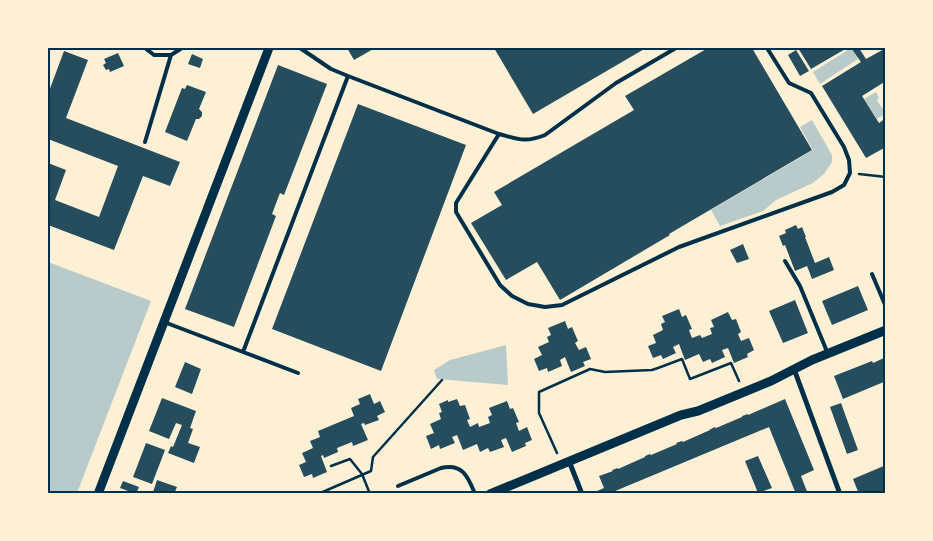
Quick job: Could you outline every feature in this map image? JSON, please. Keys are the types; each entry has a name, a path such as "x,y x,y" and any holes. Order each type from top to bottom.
{"street":[{"path":"98,494 269,48"},
{"path":"490,494 681,414 698,411 771,381 794,369 886,330"},
{"path":"794,369 840,494"},
{"path":"565,462 582,494"}],"lane":[{"path":"144,48 154,55 171,55 182,48"},
{"path":"300,48 331,69 499,134 521,140 534,140 545,135 616,83 676,48"},
{"path":"499,134 456,203 456,212 500,285 512,296 528,304 545,307 562,305 678,247 832,192 844,185 850,173 849,160 844,147 811,93 789,83 767,48"},
{"path":"145,142 171,55"},
{"path":"243,352 348,76"},
{"path":"785,261 800,286 828,354"},
{"path":"872,274 886,307"},
{"path":"164,322 298,373"},
{"path":"398,486 448,466 456,467 462,471 469,479 475,494"}],"path":[{"path":"850,173 886,178"},
{"path":"565,462 539,413 539,392 590,369 605,372 652,370 682,359 690,379 731,362 743,392"},
{"path":"318,494 370,471 373,457 442,380"},
{"path":"331,466 350,459 362,474 370,494"}],"shaded area":[{"path":"851,48 858,59 820,84 813,72"},
{"path":"876,92 879,98 877,100 882,108 885,107 885,114 877,119 864,99"},
{"path":"812,120 832,155 832,162 824,174 813,183 776,200 763,211 720,226 711,210 813,150 800,127"},
{"path":"48,262 151,301 77,493 48,493"},
{"path":"506,345 508,385 437,379 434,370 450,360"}],"building":[{"path":"347,48 375,48 354,60"},
{"path":"494,48 646,48 533,114"},
{"path":"708,48 752,48 812,150 560,300 537,262 506,280 471,223 502,205 494,192 634,110 625,96"},
{"path":"798,48 847,48 811,69"},
{"path":"851,48 859,48 866,59 886,48 886,81 862,96 879,123 886,118 886,147 866,158 822,86 861,62"},
{"path":"796,50 809,71 800,76 788,55"},
{"path":"64,51 88,60 66,118 180,162 170,186 143,176 114,250 48,225 48,163 66,170 55,200 99,217 118,166 48,139 48,94"},
{"path":"118,53 124,66 110,72 109,69 106,70 103,65 106,63 104,59"},
{"path":"192,54 203,59 200,68 188,64"},
{"path":"278,65 327,84 284,195 280,193 272,214 276,216 234,327 185,309"},
{"path":"187,85 206,92 199,109 202,112 202,116 196,119 187,141 165,132 182,88 185,89"},
{"path":"358,104 466,145 381,371 272,329"},
{"path":"796,225 798,229 802,227 815,263 829,257 834,270 812,279 807,266 795,271 785,245 783,246 779,236 786,233 785,230"},
{"path":"743,244 749,259 737,263 730,250"},
{"path":"858,286 868,310 832,325 822,301"},
{"path":"795,300 808,333 783,343 769,311"},
{"path":"679,309 682,317 686,315 692,329 689,330 692,338 700,335 702,338 712,334 710,328 714,327 711,320 728,312 732,320 736,319 741,332 738,334 741,341 749,338 754,350 747,354 748,357 734,363 728,348 722,350 725,357 712,363 710,359 703,362 699,354 685,360 679,344 673,347 676,353 663,359 661,355 653,358 648,346 656,343 653,335 663,330 661,324 665,322 662,316"},
{"path":"565,321 568,329 572,327 578,341 575,343 579,350 586,347 591,359 583,362 585,366 571,372 565,357 560,360 562,366 548,372 547,368 539,371 534,359 542,355 538,347 549,342 547,337 551,335 548,328"},
{"path":"886,357 886,381 843,399 834,376"},
{"path":"185,362 201,369 192,394 175,387"},
{"path":"370,394 374,404 380,401 385,412 377,416 379,420 365,425 364,423 361,424 368,440 353,446 352,442 337,448 338,452 324,458 323,455 321,456 327,472 313,478 312,474 304,477 299,465 306,462 302,453 313,448 310,441 320,437 318,431 354,416 351,408 360,404 358,399"},
{"path":"162,398 196,411 190,428 193,429 188,443 200,447 194,463 168,453 171,446 173,447 182,425 176,423 169,439 149,431"},
{"path":"457,399 460,406 465,405 470,419 467,420 470,427 478,423 479,427 490,423 488,417 492,415 489,408 507,401 510,409 513,408 519,422 516,423 519,431 527,427 532,440 525,443 526,446 512,452 506,438 501,440 504,447 490,452 488,448 480,452 477,444 463,450 457,435 452,437 455,443 440,449 439,445 431,449 426,436 434,433 430,424 441,419 439,413 442,412 439,404"},
{"path":"785,399 814,470 801,476 808,494 796,494 769,427 608,494 590,494 604,488 599,476"},
{"path":"841,403 858,450 847,454 830,407"},
{"path":"146,443 165,450 152,484 133,477"},
{"path":"758,456 772,488 758,493 745,461"},
{"path":"886,465 886,492 882,494 859,494 853,479"},
{"path":"157,480 177,487 174,494 158,494 153,492"},
{"path":"123,481 139,487 136,494 120,488"}]}
